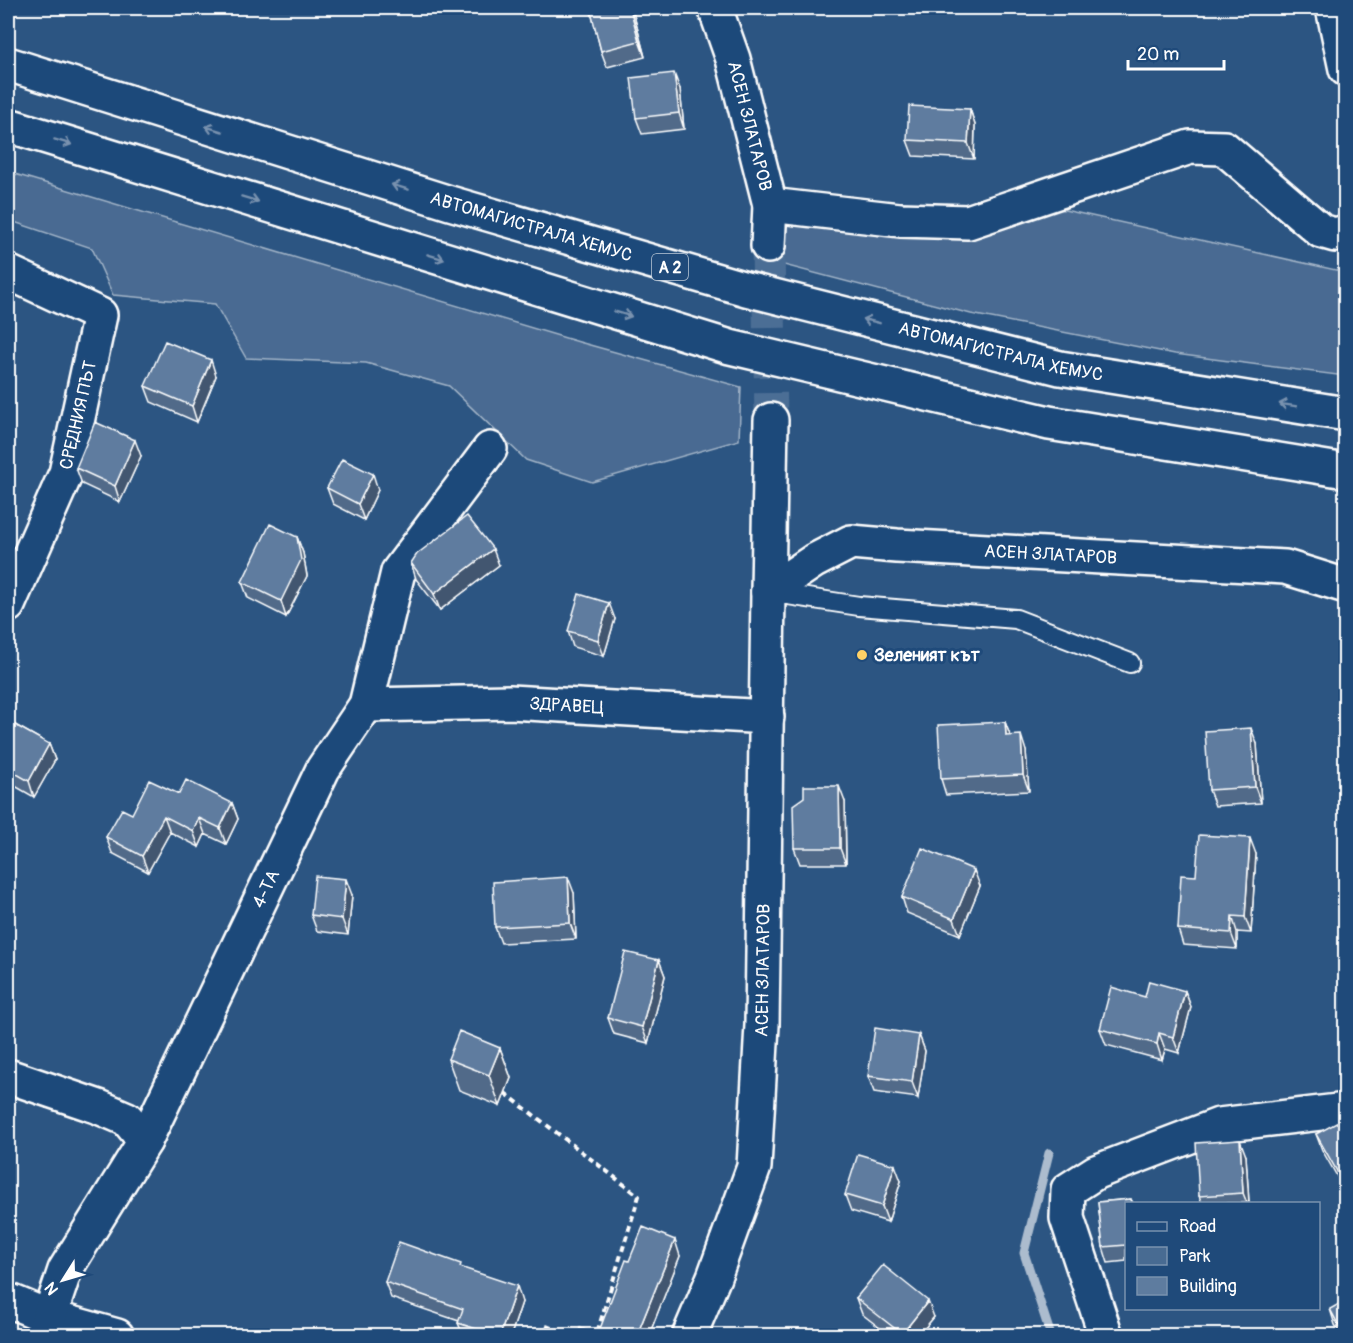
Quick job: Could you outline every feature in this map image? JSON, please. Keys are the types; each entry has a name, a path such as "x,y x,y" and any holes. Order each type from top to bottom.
{"main road":[{"name":"АСЕН ЗЛАТАРОВ","path":"715,8 733,59 770,205 768,246"},
{"path":"1333,8 1346,69"},
{"name":"АВТОМАГИСТРАЛА ХЕМУС","path":"8,64 450,203 747,290 1060,368 1346,414"},
{"path":"8,125 730,347 1049,423 1346,471"},
{"path":"770,205 900,220 968,222 1190,147 1224,148 1321,231 1335,235 1346,232"},
{"name":"СРЕДНИЯ ПЪТ","path":"8,272 100,315 66,473 8,605"},
{"name":"АСЕН ЗЛАТАРОВ","path":"689,1335 714,1277 754,1167 762,1025 771,420"},
{"name":"4-ТА","path":"46,1326 65,1270 145,1142 323,769 366,705 398,572 490,449"},
{"path":"1241,453 1346,486"},
{"name":"АСЕН ЗЛАТАРОВ","path":"768,592 814,561 851,542 1285,567 1346,586"},
{"name":"ЗДРАВЕЦ","path":"366,705 510,702 767,717"},
{"path":"8,1076 127,1119 145,1142"},
{"path":"1106,1335 1067,1218 1068,1190 1096,1172 1219,1125 1346,1110"},
{"path":"8,1300 46,1326 117,1335"}],"lane":[{"path":"768,592 859,606 1016,620 1130,663"}],"path":[{"path":"505,1093 639,1196 596,1335"},
{"path":"613,1280 619,1284"},
{"path":"546,1326 573,1335"}],"green space":[{"path":"8,172 579,342 741,387 739,440 592,482 526,460 449,386 366,363 246,358 215,304 113,295 92,248 8,220"},
{"path":"1033,203 1345,272 1345,376 1175,354 971,314 780,264 775,213"}],"building":[{"path":"590,8 630,8 639,41 601,51"},
{"path":"674,73 679,113 636,118 631,78"},
{"path":"909,106 970,109 968,143 907,140"},
{"path":"165,341 211,360 192,406 145,386"},
{"path":"95,422 135,440 115,486 76,468"},
{"path":"342,459 373,474 358,504 327,488"},
{"path":"467,516 493,549 434,594 411,563 417,554"},
{"path":"270,524 297,537 301,560 281,601 242,582"},
{"path":"579,594 609,603 598,640 568,631"},
{"path":"8,721 49,744 29,781 8,769"},
{"path":"1005,722 1006,736 1021,735 1023,775 941,779 938,725"},
{"path":"1251,728 1255,787 1209,790 1205,731"},
{"path":"149,780 179,794 186,780 232,803 220,828 199,818 193,831 164,816 142,856 106,837 122,809 132,814"},
{"path":"804,786 839,786 840,848 794,848 793,805 804,797"},
{"path":"1199,835 1250,838 1245,917 1232,916 1231,933 1178,929 1181,875 1196,876"},
{"path":"922,848 974,870 954,919 902,897"},
{"path":"315,876 346,879 342,919 311,915"},
{"path":"568,877 570,923 495,927 493,882"},
{"path":"625,952 659,960 642,1027 608,1018"},
{"path":"1149,981 1185,991 1173,1037 1159,1033 1157,1044 1100,1029 1111,987 1145,997"},
{"path":"875,1028 919,1035 912,1082 868,1076"},
{"path":"459,1031 500,1048 489,1075 448,1059"},
{"path":"1340,1121 1346,1123 1346,1187 1316,1134"},
{"path":"1240,1140 1243,1193 1199,1196 1196,1143"},
{"path":"858,1154 895,1165 882,1206 845,1195"},
{"path":"1131,1199 1132,1202 1125,1202 1125,1245 1103,1247 1098,1202"},
{"path":"643,1227 675,1240 639,1330 635,1329 633,1335 577,1335 580,1328 598,1334 626,1260 629,1261"},
{"path":"399,1242 461,1264 460,1267 517,1286 500,1335 458,1323 463,1309 385,1282"},
{"path":"883,1265 928,1301 902,1334 856,1298"},
{"path":"1346,1300 1346,1335 1344,1335 1330,1309"}],"waterway":[{"path":"1049,1153 1024,1253 1051,1336"}],"tunnel":[{"path":"768,246 771,420"}],"place":[{"name":"Зеленият кът","path":"862,655"}]}
